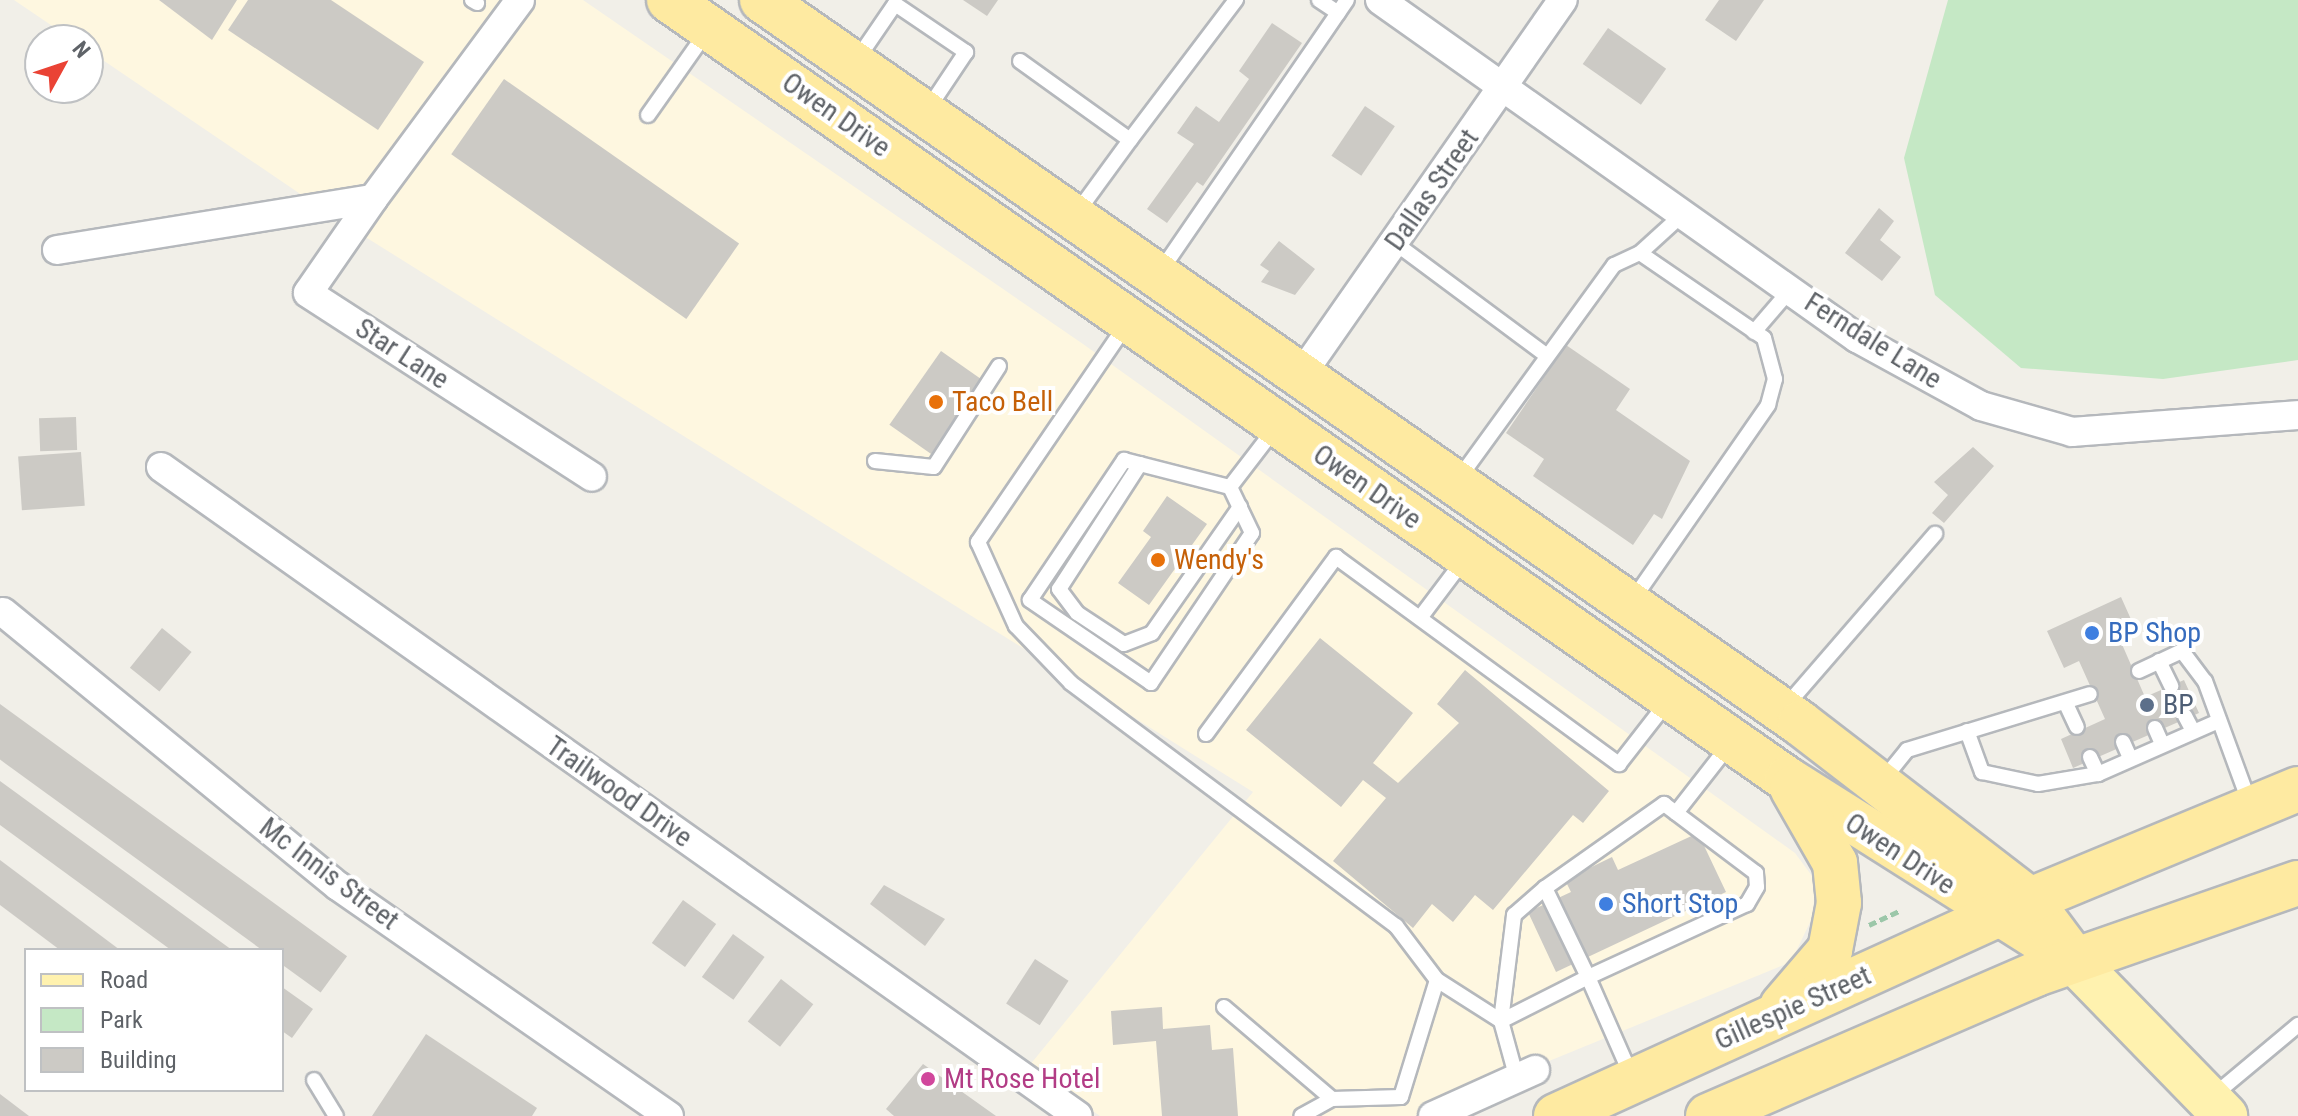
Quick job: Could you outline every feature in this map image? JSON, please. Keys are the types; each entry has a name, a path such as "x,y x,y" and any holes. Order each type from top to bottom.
{"highway":[{"name":"Owen Drive","path":"669,0 715,14 945,191 1787,779 2013,908"},
{"name":"Owen Drive","path":"762,0 1155,279 1781,710 1881,783 2013,908 2073,960"},
{"path":"715,14 789,43 843,58"},
{"path":"945,191 978,186 1272,393 1286,392 1299,378"},
{"path":"1773,1016 1830,950 1839,903 1835,863 1787,779"},
{"name":"Gillespie Street","path":"1556,1116 2013,908 2298,789"},
{"path":"1708,1116 2073,960 2298,883"}],"main road":[{"name":"Owen Drive","path":"2073,960 2217,1108"}],"street":[{"name":"Star Lane","path":"520,0 373,199 308,293 592,477"},
{"name":"Ferndale Lane","path":"1380,0 1506,84 1857,338 1981,406 2072,432 2298,415"},
{"name":"Dallas Street","path":"1299,378 1563,0"},
{"path":"57,250 373,199"},
{"name":"Trailwood Drive","path":"161,467 1078,1116"},
{"name":"Mc Innis Street","path":"1,610 338,886 669,1116"},
{"path":"1433,1116 1526,1074"}],"lane":[{"path":"1073,218 1236,0"},
{"path":"1319,0 1338,13"},
{"path":"1155,279 1347,0"},
{"path":"843,58 895,4 966,52 924,114"},
{"path":"648,115 715,14"},
{"path":"1020,61 1130,140"},
{"path":"1454,484 1614,265 1640,253 1684,213"},
{"path":"1395,243 1547,356"},
{"path":"1629,605 1768,405 1773,352 1754,332 1640,253"},
{"path":"1754,332 1791,289"},
{"path":"1129,321 978,542 1008,609 1071,683 1396,926 1437,980 1501,1021 1526,1074"},
{"path":"875,461 934,467 999,366"},
{"path":"1230,487 1277,425"},
{"path":"1008,609 1030,600 1124,460 1230,487 1252,533 1151,683 1030,600"},
{"path":"1140,464 1059,589 1077,613 1124,644 1152,633 1240,507"},
{"path":"1781,710 1935,534"},
{"path":"1206,734 1336,557 1619,764 1670,698"},
{"path":"1420,618 1467,557"},
{"path":"2139,671 2182,651 2205,681 2251,809"},
{"path":"2159,661 2171,686"},
{"path":"1881,783 1907,750 1967,731 2067,706 2090,694"},
{"path":"2067,706 2077,727"},
{"path":"2185,716 2193,731"},
{"path":"1967,731 1982,772 2038,784 2098,774 2219,721"},
{"path":"2155,728 2162,744"},
{"path":"1676,813 1732,741"},
{"path":"2123,742 2130,758"},
{"path":"2090,757 2098,774"},
{"path":"1664,804 1756,873 1757,887 1747,904 1501,1021 1514,915 1545,888 1664,804"},
{"path":"1545,888 1634,1081"},
{"path":"1301,1116 1332,1099 1401,1097 1437,980"},
{"path":"1224,1007 1332,1099"},
{"path":"2217,1108 2298,1025"},
{"path":"314,1080 336,1116"}],"path":[{"path":"1860,929 1901,910"}],"shaded area":[{"path":"14,0 583,0 1083,344 1795,853 1815,880 1813,916 1791,962 1415,1116 1100,1116 1029,1066 1253,792 343,223 104,61 104,24 49,24"}],"green space":[{"path":"1948,0 2298,0 2298,360 2163,379 2021,368 1935,295 1904,158"}],"building":[{"path":"159,0 237,0 212,40"},
{"path":"248,0 331,0 424,62 378,130 228,30"},
{"path":"963,0 998,0 987,16"},
{"path":"1719,0 1764,0 1736,41 1705,20"},
{"path":"1272,23 1302,43 1203,186 1197,182 1167,223 1147,209 1194,144 1177,133 1196,106 1219,122 1249,79 1239,71"},
{"path":"1608,28 1666,69 1641,105 1583,64"},
{"path":"504,79 739,244 686,319 451,154"},
{"path":"1365,106 1395,126 1361,176 1331,156"},
{"path":"1879,208 1894,221 1880,240 1901,257 1882,281 1845,253"},
{"path":"1279,241 1315,269 1295,295 1261,282 1269,271 1260,265"},
{"path":"1566,345 1630,389 1616,410 1690,461 1662,519 1654,514 1633,545 1533,476 1544,459 1506,433"},
{"name":"Taco Bell","path":"941,351 983,380 931,454 889,425"},
{"path":"76,417 77,450 40,451 39,418"},
{"path":"1973,447 1994,466 1944,523 1932,513 1948,495 1934,482"},
{"path":"81,452 85,506 22,510 18,456"},
{"name":"Wendy's","path":"1167,496 1207,524 1149,605 1118,583 1151,537 1143,531"},
{"name":"BP","path":"2121,597 2138,635 2121,642 2145,697 2184,680 2199,713 2073,768 2061,739 2105,719 2079,661 2064,668 2047,631"},
{"path":"162,628 192,652 159,692 130,668"},
{"path":"1320,638 1413,713 1373,763 1398,783 1459,723 1437,704 1465,670 1609,791 1583,823 1573,815 1493,910 1475,895 1453,922 1432,904 1413,928 1333,861 1386,798 1363,780 1341,807 1246,730"},
{"path":"0,704 347,956 321,993 284,966 284,948 259,948 0,760"},
{"path":"0,781 229,948 168,948 0,825"},
{"path":"1698,833 1726,892 1556,972 1528,912 1571,892 1565,880 1612,857 1618,870"},
{"path":"0,860 117,948 57,948 0,905"},
{"path":"884,885 945,919 925,946 870,904"},
{"path":"683,900 716,924 685,967 652,943"},
{"path":"733,934 765,957 733,1000 702,977"},
{"path":"1035,959 1069,981 1040,1025 1006,1003"},
{"path":"781,979 813,1004 780,1047 748,1022"},
{"path":"284,988 313,1009 292,1038 284,1032"},
{"path":"1162,1007 1163,1029 1210,1025 1212,1050 1233,1048 1238,1116 1162,1116 1156,1041 1113,1045 1111,1011"},
{"path":"426,1034 537,1108 532,1116 372,1116"},
{"name":"Mt Rose Hotel","path":"923,1064 996,1116 894,1116 886,1109"},
{"path":"0,1094 29,1116 0,1116"}],"place":[{"name":"Taco Bell","path":"936,402"},
{"name":"Wendy's","path":"1158,560"},
{"name":"BP Shop","path":"2092,633"},
{"name":"BP","path":"2147,705"},
{"name":"Short Stop","path":"1606,904"},
{"name":"Mt Rose Hotel","path":"928,1079"}]}
